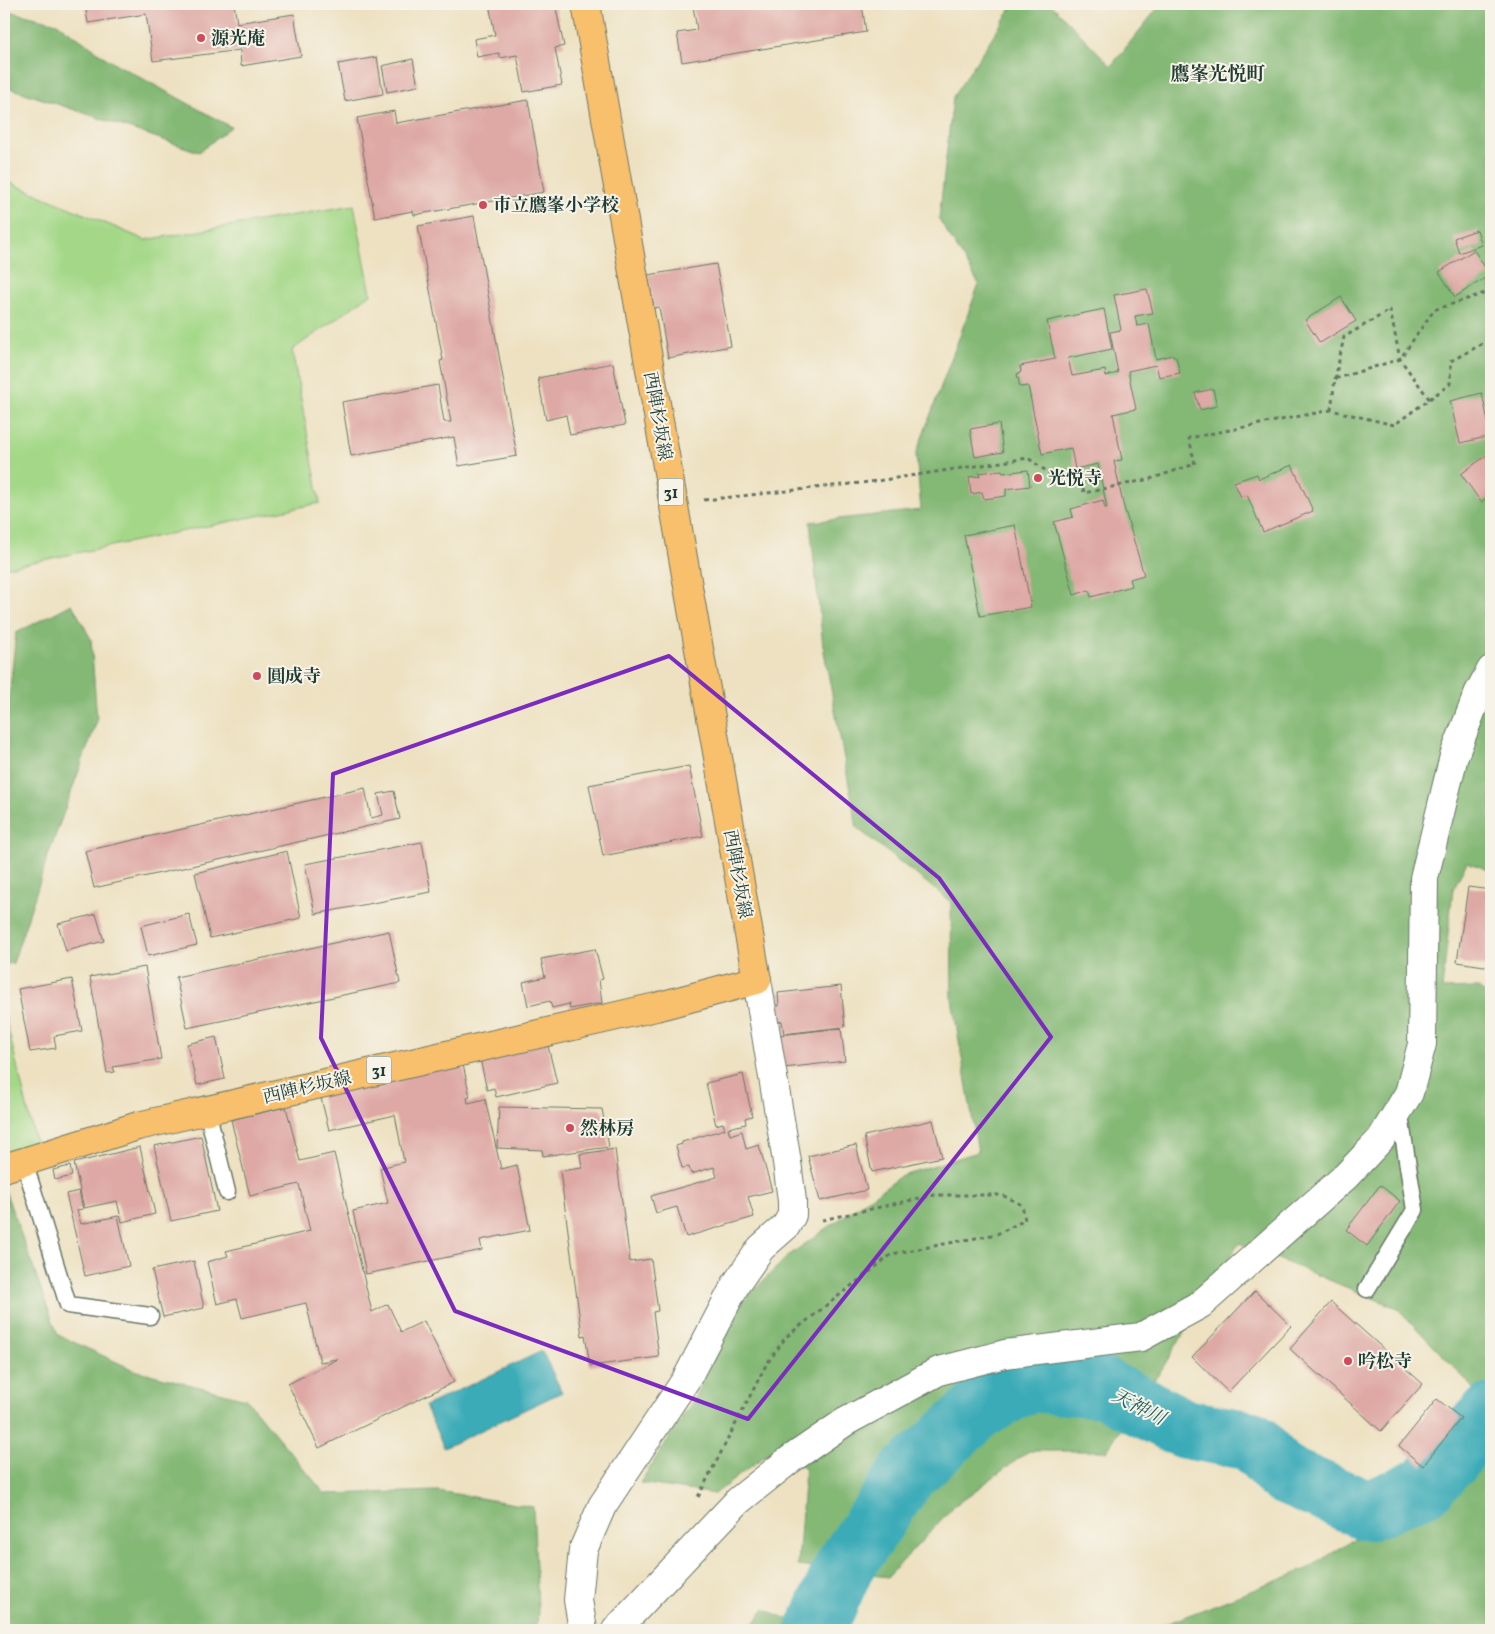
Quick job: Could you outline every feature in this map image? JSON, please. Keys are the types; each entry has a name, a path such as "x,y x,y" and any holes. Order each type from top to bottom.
{"main road":[{"name":"西陣杉坂線","path":"14,1165 138,1126 656,1007 757,980 586,4"}],"street":[{"path":"616,1630 738,1502 788,1461 845,1422 939,1371 1005,1354 1141,1337 1200,1304 1346,1176 1381,1139 1409,1093 1422,1044 1424,878 1454,756 1478,694 1491,670"},
{"path":"583,1630 578,1600 583,1550 602,1506 687,1378 736,1284 761,1248 786,1226 792,1215 787,1162 757,980"}],"lane":[{"path":"207,1110 227,1192"},
{"path":"1367,1289 1415,1210 1399,1110"},
{"path":"14,1165 68,1305 150,1316"}],"path":[{"path":"1335,379 1400,359 1434,310 1491,291"},
{"path":"1331,410 1344,337 1390,310 1400,359 1430,400"},
{"path":"673,503 870,482 1028,458 1053,476 1081,474 1084,492 1150,479 1195,464 1189,438 1331,410 1394,425 1450,384 1450,361 1491,339"},
{"path":"697,1503 699,1494 766,1365 786,1337 892,1254 997,1234 1025,1220 1022,1204 1002,1195 934,1196 816,1222 792,1215"}],"highlighted area":[{"path":"669,656 939,878 1051,1037 748,1419 455,1311 321,1038 333,774"}],"green space":[{"path":"1014,4 1051,4 1111,66 1161,4 1491,4 1491,871 1467,862 1453,889 1442,989 1478,988 1491,997 1491,1406 1397,1308 1239,1243 1160,1372 1106,1451 1029,1451 954,1506 888,1577 798,1566 805,1469 780,1444 715,1494 640,1483 694,1399 738,1306 788,1256 902,1175 978,1152 952,999 951,902 857,828 823,646 810,522 921,510 916,454 979,284 939,219 953,97"},
{"path":"4,10 57,23 109,60 231,127 199,152 4,86"},
{"path":"4,180 145,240 354,205 371,294 292,350 320,503 4,568"},
{"path":"72,604 91,639 97,721 49,853 13,963 4,965 4,745 16,633"},
{"path":"4,1012 36,1144 4,1152"},
{"path":"4,1188 58,1335 134,1370 246,1399 325,1494 438,1491 533,1507 538,1607 537,1630 4,1630"},
{"path":"1491,1442 1491,1630 1155,1630 1158,1627 1307,1569 1380,1523 1463,1480"},
{"path":"764,1609 813,1630 750,1630"}],"water":[{"path":"542,1351 562,1392 444,1448 425,1406"}],"building":[{"name":"源光庵","path":"85,4 234,4 237,23 294,14 301,56 241,66 240,50 153,61 146,14 88,23"},
{"path":"489,4 555,4 564,46 555,48 562,85 524,92 517,55 500,58 499,53 477,57 474,39 495,35"},
{"path":"709,4 862,4 866,32 682,62 677,33 697,30 693,6"},
{"path":"377,57 383,94 345,101 338,64"},
{"path":"413,59 418,86 387,92 382,66"},
{"path":"528,100 544,192 414,215 413,211 375,218 357,118 394,111 396,123"},
{"path":"474,216 517,456 459,466 454,437 351,456 342,402 438,385 444,422 451,422 440,361 443,360 418,226"},
{"path":"1477,230 1482,245 1459,253 1454,238"},
{"path":"1474,250 1490,275 1455,297 1439,272"},
{"path":"716,264 731,346 668,358 659,307 654,308 648,275"},
{"path":"1147,289 1153,313 1135,316 1137,326 1149,324 1156,359 1173,355 1176,357 1180,373 1159,377 1156,365 1128,371 1136,409 1113,414 1122,460 1114,461 1123,504 1144,575 1130,579 1132,586 1091,597 1089,590 1074,595 1054,522 1073,517 1071,509 1103,500 1105,508 1107,508 1098,464 1075,469 1071,448 1042,454 1028,386 1020,387 1017,374 1021,372 1020,366 1055,359 1047,321 1104,309 1112,349 1068,358 1072,376 1105,370 1106,376 1118,373 1110,332 1121,330 1114,295"},
{"path":"1341,297 1356,321 1320,343 1305,320"},
{"path":"613,363 625,425 570,435 566,415 546,420 538,378"},
{"path":"1213,389 1217,406 1200,410 1195,393"},
{"path":"1482,393 1491,436 1460,443 1450,401"},
{"path":"999,424 1003,452 975,457 970,429"},
{"path":"1491,452 1491,495 1481,502 1461,474"},
{"path":"1292,465 1313,511 1263,532 1247,495 1241,497 1234,482 1257,474 1259,479"},
{"path":"1002,470 1003,473 1028,470 1030,486 1006,489 1006,496 984,499 982,492 971,494 969,477 980,476 979,473"},
{"path":"1015,525 1031,607 980,616 964,535"},
{"path":"689,766 703,836 603,856 589,785"},
{"path":"365,788 371,818 383,815 378,794 394,791 400,819 94,888 85,851"},
{"path":"422,842 431,892 315,914 305,864"},
{"path":"287,851 301,918 210,938 195,873"},
{"path":"1468,887 1491,890 1491,967 1457,962"},
{"path":"96,914 104,941 66,951 58,924"},
{"path":"189,914 197,945 148,956 141,926"},
{"path":"389,931 400,983 187,1028 176,977"},
{"path":"595,949 603,979 599,980 602,1003 570,1009 569,1004 552,1008 550,1001 528,1006 523,982 545,977 541,959"},
{"path":"145,967 161,1059 113,1067 115,1072 107,1073 90,977"},
{"path":"72,979 82,1031 54,1036 56,1048 30,1052 18,989"},
{"path":"841,986 845,1027 784,1034 782,1021 778,1022 775,1006 779,1006 778,993"},
{"path":"841,1028 845,1061 784,1068 779,1035"},
{"path":"216,1037 225,1079 197,1085 187,1044"},
{"path":"547,1042 557,1083 496,1097 494,1088 487,1090 480,1059"},
{"path":"462,1060 470,1097 467,1098 468,1103 485,1099 501,1169 517,1165 530,1230 480,1240 482,1250 366,1274 353,1211 388,1203 380,1168 404,1162 395,1115 329,1130 320,1094"},
{"path":"743,1074 752,1116 745,1118 746,1124 728,1128 730,1135 742,1131 746,1149 759,1145 772,1191 748,1197 754,1217 686,1237 677,1207 656,1213 651,1196 717,1177 714,1167 691,1174 689,1167 682,1168 676,1146 682,1144 682,1142 725,1129 723,1123 716,1125 706,1083"},
{"path":"286,1107 300,1161 334,1153 372,1312 388,1304 401,1332 424,1321 454,1382 319,1448 288,1384 338,1359 320,1362 306,1303 242,1318 237,1299 217,1304 207,1262 228,1256 226,1251 310,1231 299,1184 250,1196 231,1120"},
{"path":"499,1107 602,1109 609,1147 543,1156 542,1150 497,1148"},
{"path":"933,1120 942,1157 872,1172 864,1136"},
{"path":"201,1136 217,1211 171,1221 154,1146"},
{"path":"856,1145 867,1190 820,1201 808,1156"},
{"path":"140,1147 155,1214 122,1222 117,1201 84,1208 74,1163"},
{"path":"615,1149 630,1262 651,1259 658,1311 653,1312 659,1357 590,1366 585,1335 582,1336 560,1171 582,1168 580,1154"},
{"path":"70,1166 72,1176 55,1180 53,1170"},
{"path":"1380,1185 1400,1201 1367,1246 1346,1230"},
{"path":"79,1191 83,1209 77,1210 81,1224 118,1216 129,1266 85,1276 66,1194"},
{"path":"194,1261 204,1308 163,1317 152,1270"},
{"path":"1255,1291 1291,1326 1228,1392 1192,1357"},
{"path":"1331,1302 1423,1384 1381,1431 1290,1349"},
{"path":"1437,1399 1461,1418 1423,1466 1399,1446"}],"waterway":[{"name":"天神川","path":"816,1630 844,1567 908,1473 979,1410 1028,1382 1104,1388 1185,1429 1252,1441 1282,1474 1368,1511 1427,1485 1491,1413"}],"place":[{"name":"源光庵","path":"201,38"},
{"name":"市立鷹峯小学校","path":"483,205"},
{"name":"光悦寺","path":"1038,478"},
{"name":"圓成寺","path":"257,676"},
{"name":"然林房","path":"570,1128"},
{"name":"吟松寺","path":"1348,1361"}],"district":[{"name":"鷹峯光悦町","path":"1218,73"}]}
